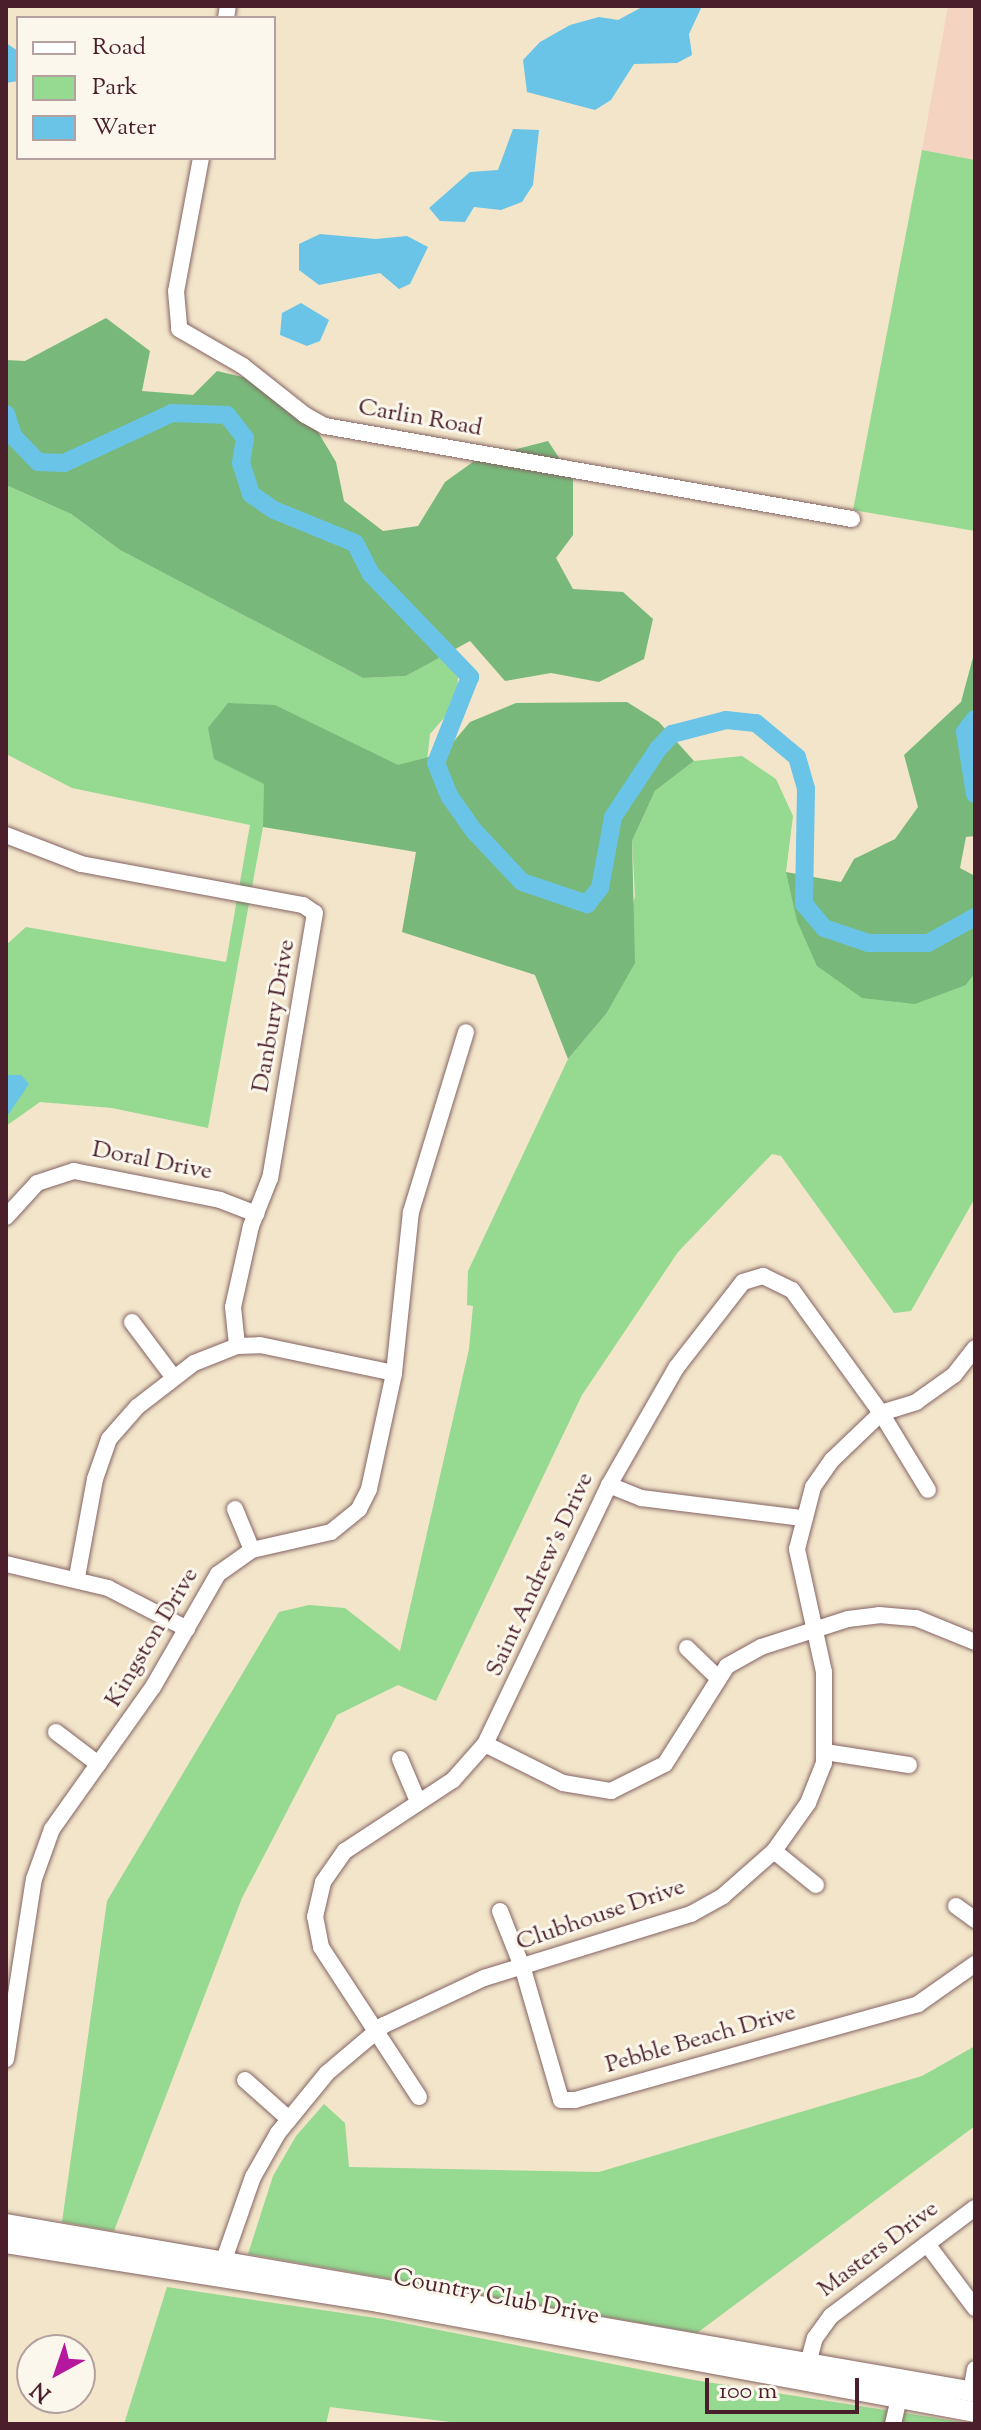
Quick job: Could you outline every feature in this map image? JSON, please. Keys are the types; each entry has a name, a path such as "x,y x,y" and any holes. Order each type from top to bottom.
{"main road":[{"name":"Country Club Drive","path":"6,2224 378,2302 901,2390 974,2399"},
{"name":"Country Club Drive","path":"6,2243 220,2271"}],"street":[{"name":"Carlin Road","path":"201,160 176,291 179,329 243,366 305,415 325,426 852,519"},
{"name":"Danbury Drive","path":"6,835 81,864 303,905 315,913 270,1178 256,1214 233,1307 237,1346"},
{"name":"Kingston Drive","path":"6,2059 42,1849 187,1629 218,1574 252,1550 331,1532 359,1509 375,1468 394,1373 411,1212 466,1032"},
{"name":"Doral Drive","path":"6,1217 37,1183 74,1171 220,1200 256,1214"},
{"name":"Saint Andrew's Drive","path":"419,2097 374,2033 321,1947 317,1904 323,1882 345,1851 417,1799 453,1780 485,1744 609,1485 696,1339 743,1282 755,1277 778,1279 792,1290 881,1413"},
{"path":"132,1322 174,1378"},
{"path":"77,1577 101,1456 120,1424 174,1378 237,1346 282,1348 394,1373"},
{"name":"Clubhouse Drive","path":"220,2271 253,2177 289,2119 327,2073 374,2033 433,1999 484,1978 523,1969 691,1914 749,1877 774,1851 808,1803 825,1752 824,1672 811,1631 797,1549 801,1518 832,1460 881,1413 916,1402 954,1375 975,1348"},
{"path":"881,1413 928,1490"},
{"path":"609,1485 641,1498 801,1518"},
{"path":"235,1509 252,1550"},
{"path":"6,1564 77,1577 187,1629"},
{"path":"485,1744 563,1783 611,1791 665,1764 718,1678 741,1656 811,1631 879,1615 926,1621 975,1642"},
{"path":"687,1648 718,1678"},
{"path":"56,1732 98,1764"},
{"path":"825,1752 909,1765"},
{"path":"400,1759 417,1799"},
{"path":"774,1851 816,1885"},
{"path":"956,1906 975,1920"},
{"path":"500,1911 523,1969"},
{"name":"Pebble Beach Drive","path":"523,1969 554,2088 561,2100 575,2100 918,2004 975,1964"},
{"path":"245,2080 289,2119"},
{"name":"Masters Drive","path":"806,2372 815,2338 831,2316 975,2208"},
{"path":"927,2244 975,2308"},
{"path":"974,2399 975,2369"},
{"path":"893,2424 901,2390"}],"shaded area":[{"path":"948,6 975,6 975,160 922,150"}],"green space":[{"path":"922,150 975,160 975,531 853,510"},
{"path":"106,318 150,351 142,391 193,395 217,371 251,379 318,432 336,462 344,501 383,531 418,526 445,482 477,459 548,441 573,479 573,535 556,558 573,589 623,592 653,619 644,659 599,682 551,673 505,681 470,641 406,676 363,678 120,550 71,514 6,485 6,360 25,361"},
{"path":"6,485 71,514 120,550 363,678 406,676 442,656 458,677 457,703 430,734 424,789 263,827 208,1128 112,1108 40,1102 6,1126 6,945 26,927 226,962 250,825 72,788 6,754"},
{"path":"975,650 975,836 966,837 960,868 975,876 975,973 966,985 915,1004 862,998 817,966 797,921 786,872 841,882 854,859 895,839 918,807 904,755 961,702"},
{"path":"627,702 659,722 694,761 655,791 632,841 635,963 606,1014 568,1059 535,975 402,932 416,852 263,827 264,784 214,759 208,728 228,703 275,705 398,765 444,753 470,722 516,703"},
{"path":"742,756 776,779 793,816 786,872 966,985 975,973 975,1198 911,1311 894,1313 781,1156 772,1154 678,1252 582,1395 436,1701 398,1685 337,1715 242,1898 114,2231 62,2222 107,1901 279,1612 309,1605 345,1608 400,1651 469,1349 473,1306 467,1305 468,1271 568,1059 606,1014 635,896 632,841 655,791 694,761"},
{"path":"975,2046 975,2126 697,2333 248,2254 273,2176 296,2136 324,2104 345,2123 349,2167 599,2172 922,2076"},
{"path":"167,2287 383,2319 694,2380 975,2424 466,2424 330,2407 326,2424 124,2424"}],"water":[{"path":"644,6 702,6 689,34 692,55 677,63 634,64 611,100 595,110 527,92 523,60 540,42 570,25 599,17 618,20"},
{"path":"6,43 16,50 16,81 6,83"},
{"path":"513,129 539,130 533,185 522,202 501,210 474,207 465,222 440,221 429,208 470,172 498,170"},
{"path":"320,234 376,239 407,236 428,247 410,284 399,289 380,273 319,285 299,270 299,244"},
{"path":"301,303 329,320 320,341 307,346 280,335 282,313"},
{"path":"6,1075 21,1075 29,1084 6,1118"}],"waterway":[{"path":"6,414 13,436 38,462 64,463 172,413 227,415 245,438 241,463 251,494 274,510 355,543 371,574 470,677 436,763 450,797 474,831 522,882 587,904 600,888 613,817 658,749 672,734 726,720 756,723 797,757 806,789 804,904 824,928 868,943 928,943 975,917"},
{"path":"975,719 965,732 975,794"}]}
